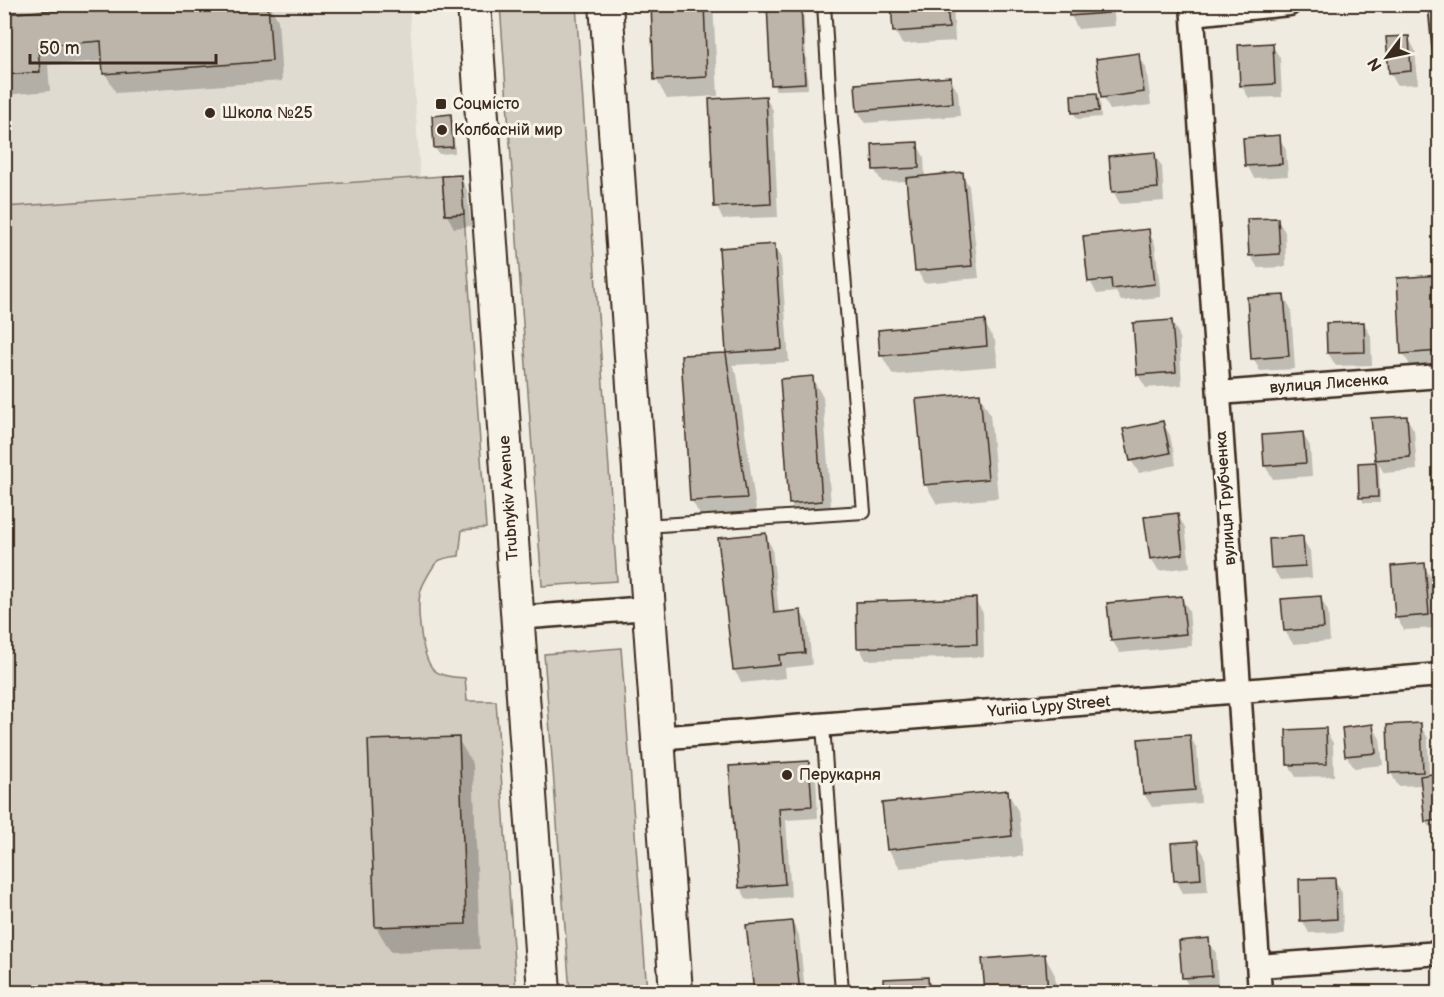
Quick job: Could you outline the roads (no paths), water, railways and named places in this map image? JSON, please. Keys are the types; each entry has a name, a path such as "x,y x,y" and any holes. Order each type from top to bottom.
{"main road":[{"name":"Trubnykiv Avenue","path":"474,4 544,993"},
{"path":"606,4 676,993"}],"street":[{"path":"1192,9 1289,4"},
{"name":"вулиця Трубченка","path":"1192,9 1260,993"},
{"name":"вулиця Лисенка","path":"1219,393 1440,376"},
{"path":"517,618 648,608"},
{"name":"Yuriia Lypy Street","path":"657,738 1440,675"},
{"path":"1258,966 1440,953"}],"lane":[{"path":"643,526 864,512 831,133 824,4"},
{"path":"1435,4 1440,57"},
{"path":"823,725 842,993"}],"place":[{"name":"Соцмісто","path":"441,104"},
{"name":"Школа №25","path":"210,113"},
{"name":"Колбасній мир","path":"442,130"},
{"name":"Перукарня","path":"787,775"}]}
